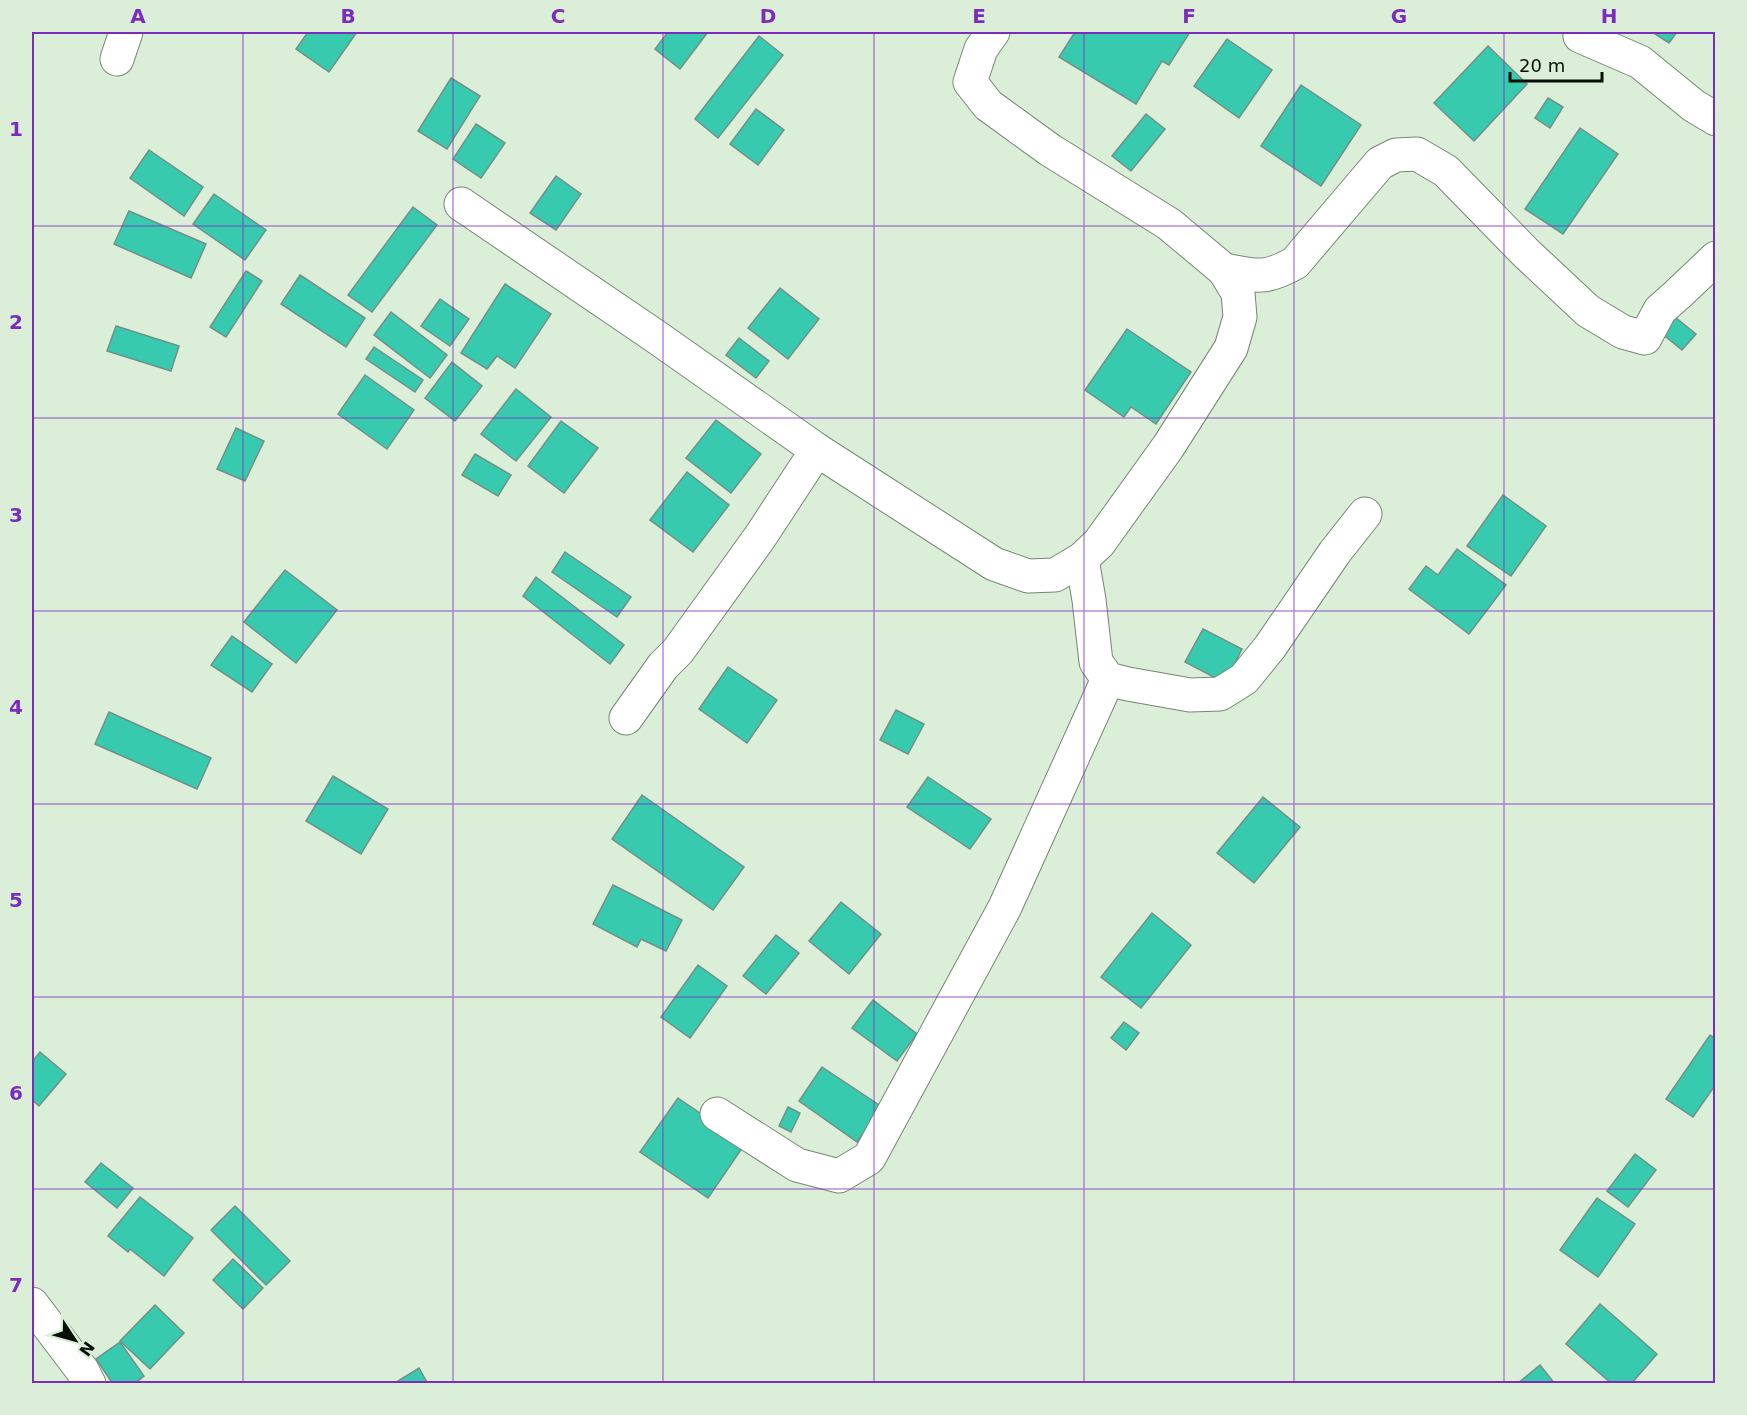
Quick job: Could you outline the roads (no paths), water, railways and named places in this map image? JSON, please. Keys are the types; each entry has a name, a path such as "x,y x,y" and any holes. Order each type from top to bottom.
{"street":[{"path":"461,204 817,450 994,564 1028,576 1055,575 1082,560 1099,543 1168,447 1231,348 1240,317 1238,292 1224,270 1169,224 1050,150 988,105 970,82 981,49 993,32"},
{"path":"1581,32 1580,36 1641,62 1694,106 1716,119"},
{"path":"1224,270 1259,276 1277,273 1295,263 1380,163 1396,154 1417,154 1446,171 1526,253 1588,311 1623,332 1645,338 1660,310 1716,258"},
{"path":"626,718 740,565 817,450"},
{"path":"1082,560 1096,662 1108,679 1190,695 1220,694 1244,680 1270,647 1335,552 1365,514"},
{"path":"717,1114 797,1165 839,1176 869,1158 1005,906 1108,679"},
{"path":"32,1304 82,1370 89,1383"}]}
